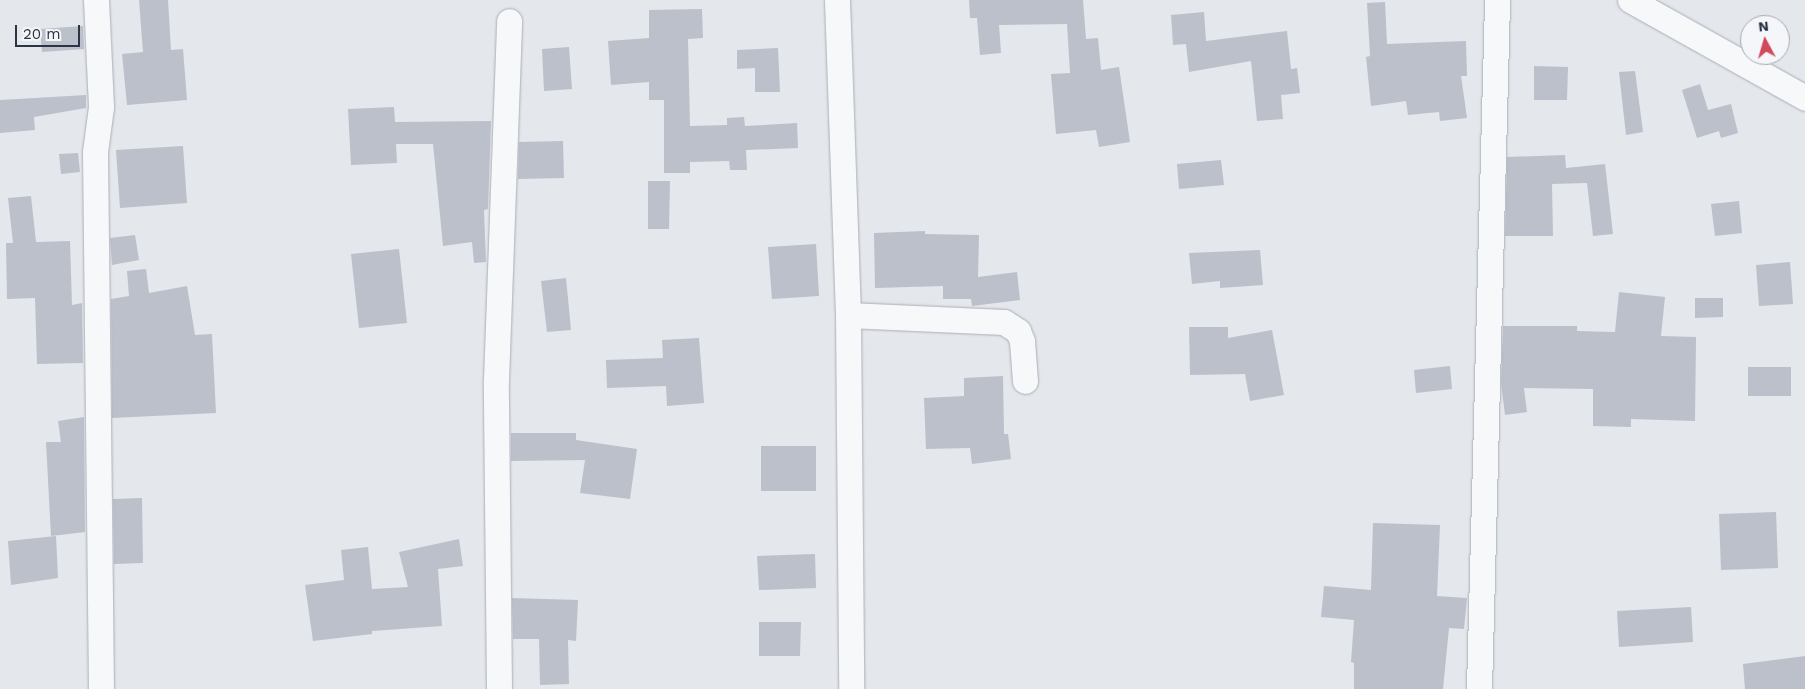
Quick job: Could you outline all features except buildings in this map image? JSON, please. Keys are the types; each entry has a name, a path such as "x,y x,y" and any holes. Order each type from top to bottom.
{"street":[{"path":"96,0 101,106 95,152 101,689"},
{"path":"837,0 848,315 851,689"},
{"path":"1480,689 1497,0"},
{"path":"1630,0 1805,98"},
{"path":"500,689 496,380 509,21"},
{"path":"848,315 1004,322 1018,331 1022,341 1025,381"}]}
